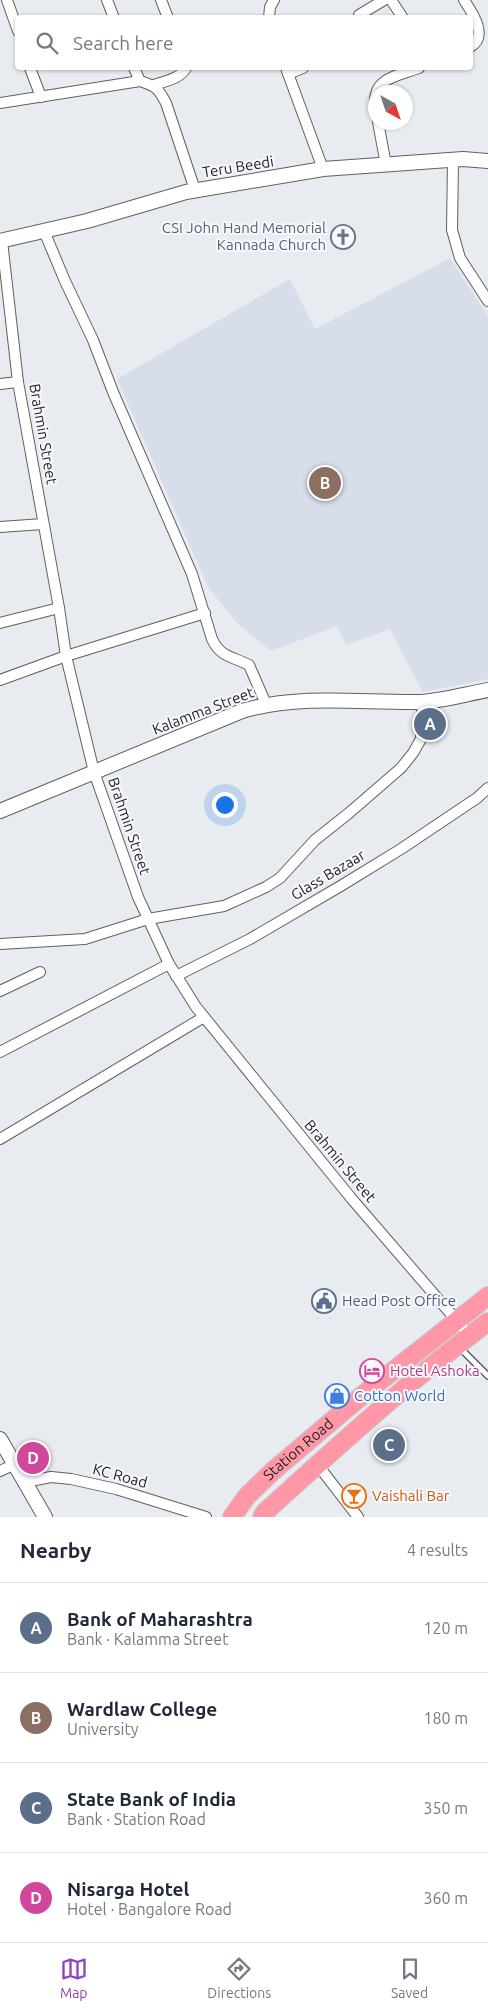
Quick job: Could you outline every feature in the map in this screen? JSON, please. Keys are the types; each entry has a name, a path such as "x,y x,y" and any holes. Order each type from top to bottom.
{"highway":[{"name":"Station Road","path":"232,1517 247,1496 274,1470 365,1392 488,1296"},
{"path":"265,1515 317,1464 488,1322"}],"street":[{"path":"7,0 15,23"},
{"path":"107,0 113,15"},
{"path":"161,0 167,15"},
{"path":"269,15 270,7 274,0"},
{"path":"359,15 384,0"},
{"path":"391,0 400,15"},
{"path":"464,0 484,32 482,39 477,45 473,46"},
{"path":"31,70 41,97"},
{"path":"135,70 140,81"},
{"path":"154,85 175,78 183,74 185,70"},
{"path":"380,85 414,70"},
{"path":"287,71 323,169"},
{"path":"0,102 140,81 154,85 161,92 166,103 195,190"},
{"path":"379,130 386,165"},
{"path":"453,160 452,230 460,258 488,301"},
{"name":"Teru Beedi","path":"1,241 87,221 195,190 323,169 453,160 488,161"},
{"path":"44,231 93,340 112,392 192,574 216,648 224,655 249,665 266,704"},
{"name":"Brahmin Street","path":"1,241 18,382 66,656 94,772 148,919 169,964 204,1018 351,1198 458,1320 464,1340"},
{"path":"0,384 18,382"},
{"path":"0,527 43,524"},
{"path":"0,623 59,608"},
{"path":"0,680 66,656 205,613"},
{"name":"Kalamma Street","path":"0,811 242,711 266,704 293,700 423,702 488,690"},
{"path":"0,944 85,939 148,919 224,906 266,887 280,878 315,840 394,774 413,753 421,739 423,702"},
{"name":"Glass Bazaar","path":"176,976 250,939 355,877 401,849 477,798 488,788"},
{"path":"0,1052 169,964"},
{"path":"0,991 40,972"},
{"path":"0,1139 204,1018"},
{"path":"0,1439 45,1517"},
{"path":"0,1471 15,1464"},
{"path":"317,1464 358,1517"},
{"name":"KC Road","path":"25,1482 51,1477 71,1479 116,1489 206,1517"}],"lane":[{"path":"464,1340 488,1376"}],"shaded area":[{"path":"450,258 488,316 488,679 423,692 390,629 346,645 337,626 271,651 237,623 208,587 117,379 290,279 315,329"}],"place":[{"name":"CSI John Hand Memorial Kannada Church","path":"343,237"},
{"name":"Wardlaw College","path":"325,483"},
{"name":"Bank of Maharashtra","path":"430,724"},
{"name":"Head Post Office","path":"324,1301"},
{"name":"Hotel Ashoka","path":"372,1371"},
{"name":"Cotton World","path":"337,1396"},
{"name":"State Bank of India","path":"389,1445"},
{"name":"Nisarga Hotel","path":"33,1458"},
{"name":"Vaishali Bar","path":"354,1496"}]}
